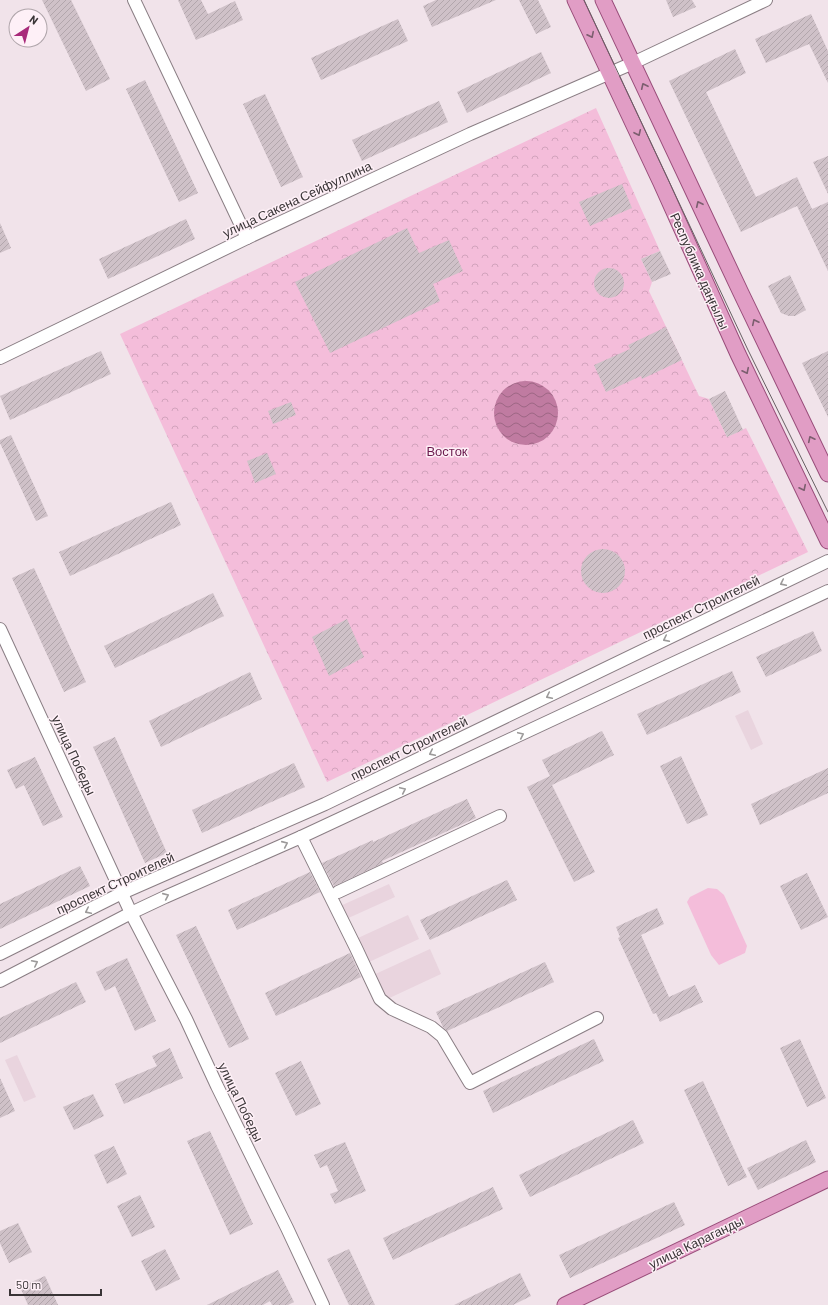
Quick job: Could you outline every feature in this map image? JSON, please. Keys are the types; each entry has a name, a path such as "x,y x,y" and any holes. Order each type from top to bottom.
{"main road":[{"name":"Республика даңғылы","path":"574,0 609,72 738,354 828,541"},
{"name":"Республика даңғылы","path":"603,0 740,293 828,474"},
{"name":"улица Караганды","path":"565,1305 828,1179"}],"street":[{"path":"134,0 247,238"},
{"path":"633,63 766,0"},
{"name":"улица Сакена Сейфуллина","path":"0,358 247,238 477,131 609,72 633,63"},
{"name":"проспект Строителей","path":"0,954 122,893 325,804 828,561"},
{"path":"0,981 131,913 301,837 828,591"},
{"name":"улица Победы","path":"0,629 131,913 186,1019 323,1305"},
{"path":"338,892 500,816"},
{"path":"301,837 380,999 392,1009 432,1027 442,1036 470,1083 598,1018"}],"shaded area":[{"path":"748,710 763,744 751,750 735,716"},
{"path":"389,884 395,897 344,920 338,907"},
{"path":"408,915 419,939 369,962 358,938"},
{"path":"430,949 441,974 383,1001 371,976"},
{"path":"17,1055 36,1097 24,1102 5,1060"}],"green space":[{"name":"Восток","path":"596,108 660,251 641,259 652,282 649,291 699,396 709,399 727,437 746,428 808,552 327,782 120,334"},
{"path":"708,888 717,889 724,895 747,946 745,953 719,965 711,955 687,902 690,897"}],"water":[{"path":"526,381 544,386 549,390 553,395 558,413 553,431 549,436 544,440 526,445 508,440 503,436 499,431 494,413 499,395 503,390 508,386"}],"building":[{"path":"42,0 71,0 110,79 86,91 48,12 48,8 46,8"},
{"path":"178,0 201,0 208,14 235,1 243,20 196,40"},
{"path":"436,0 496,0 432,27 423,6"},
{"path":"519,0 538,0 551,27 536,34"},
{"path":"666,0 692,0 696,7 673,17"},
{"path":"811,14 828,51 828,83 809,44 766,63 755,39"},
{"path":"398,19 408,41 321,80 311,58"},
{"path":"735,49 746,73 706,92 756,197 797,177 812,209 828,202 828,271 797,206 741,232 669,81"},
{"path":"541,52 551,73 467,113 457,92"},
{"path":"145,80 198,193 179,202 126,89"},
{"path":"265,94 303,177 281,187 243,104"},
{"path":"439,101 448,122 362,161 352,140"},
{"path":"828,156 828,194 813,162"},
{"path":"622,184 632,208 590,226 579,202"},
{"path":"186,219 195,239 108,279 99,259"},
{"path":"0,223 11,248 0,253"},
{"path":"407,228 419,253 449,240 463,271 433,284 440,301 330,353 295,282"},
{"path":"660,251 671,274 652,282 641,259"},
{"path":"609,268 615,269 623,277 623,289 615,297 609,298 603,297 595,289 594,283 595,277 603,269"},
{"path":"790,275 806,310 795,316 789,316 781,313 768,286"},
{"path":"666,327 682,360 642,379 641,376 606,392 594,365 630,349 628,345"},
{"path":"101,351 111,374 10,420 0,396"},
{"path":"828,351 828,417 802,363"},
{"path":"725,391 743,430 727,437 709,399"},
{"path":"291,402 296,415 273,424 268,411"},
{"path":"11,435 48,516 36,521 0,443 0,440"},
{"path":"267,453 276,474 255,483 247,461"},
{"path":"171,502 181,525 70,576 59,552"},
{"path":"607,549 619,555 624,563 624,579 619,587 611,592 599,593 587,587 582,579 581,567 587,555 595,550"},
{"path":"34,568 86,682 64,692 12,578"},
{"path":"213,593 224,616 115,668 104,646"},
{"path":"347,619 364,657 329,676 312,637"},
{"path":"813,631 822,651 766,677 756,657"},
{"path":"732,671 741,692 647,735 637,714"},
{"path":"250,672 262,699 161,747 149,721"},
{"path":"602,731 614,755 552,785 595,872 574,882 527,787 550,776 542,760"},
{"path":"115,737 167,853 145,863 93,747"},
{"path":"681,756 708,815 687,824 660,766"},
{"path":"35,757 63,817 43,826 24,785 16,789 7,770"},
{"path":"294,763 305,787 202,833 192,810"},
{"path":"828,768 828,793 760,825 751,804"},
{"path":"467,799 476,818 382,861 383,863 334,886 322,863 373,840 373,842"},
{"path":"80,866 90,886 0,929 0,904"},
{"path":"310,872 320,892 237,930 228,910"},
{"path":"807,873 828,917 801,930 780,886"},
{"path":"507,880 517,900 430,940 420,920"},
{"path":"657,908 664,924 641,935 669,997 695,985 703,1002 660,1022 656,1013 653,1014 618,938 620,937 616,927"},
{"path":"196,926 249,1039 229,1048 176,935"},
{"path":"350,953 361,977 276,1016 265,993"},
{"path":"127,958 156,1021 135,1031 115,986 105,991 96,972"},
{"path":"545,962 554,982 447,1031 443,1027 436,1012"},
{"path":"76,982 86,1002 0,1043 0,1018"},
{"path":"594,1039 604,1061 493,1113 483,1091"},
{"path":"800,1039 826,1098 807,1107 780,1048"},
{"path":"170,1048 183,1078 124,1104 115,1084 157,1066 152,1056"},
{"path":"301,1061 321,1104 296,1116 275,1073"},
{"path":"0,1078 15,1111 0,1118"},
{"path":"703,1081 747,1177 728,1186 684,1090"},
{"path":"93,1094 104,1116 74,1130 63,1107"},
{"path":"633,1120 644,1143 530,1197 519,1175"},
{"path":"210,1131 253,1224 230,1235 187,1141"},
{"path":"806,1140 816,1162 758,1190 747,1168"},
{"path":"345,1142 366,1191 335,1204 330,1194 338,1191 327,1165 320,1168 314,1155"},
{"path":"114,1146 127,1174 107,1184 94,1155"},
{"path":"493,1187 503,1209 393,1260 383,1238"},
{"path":"140,1195 155,1227 132,1237 117,1206"},
{"path":"674,1202 685,1225 570,1278 559,1255"},
{"path":"18,1223 32,1252 9,1263 0,1243 0,1231"},
{"path":"165,1249 180,1279 156,1291 141,1261"},
{"path":"349,1249 375,1305 349,1305 327,1259"},
{"path":"278,1270 294,1302 288,1305 272,1305 270,1301 263,1305 207,1305"},
{"path":"520,1273 531,1296 513,1305 454,1305"},
{"path":"45,1276 58,1305 28,1305 20,1287"}],"tram line":[{"path":"584,0 748,350 828,512"}]}
